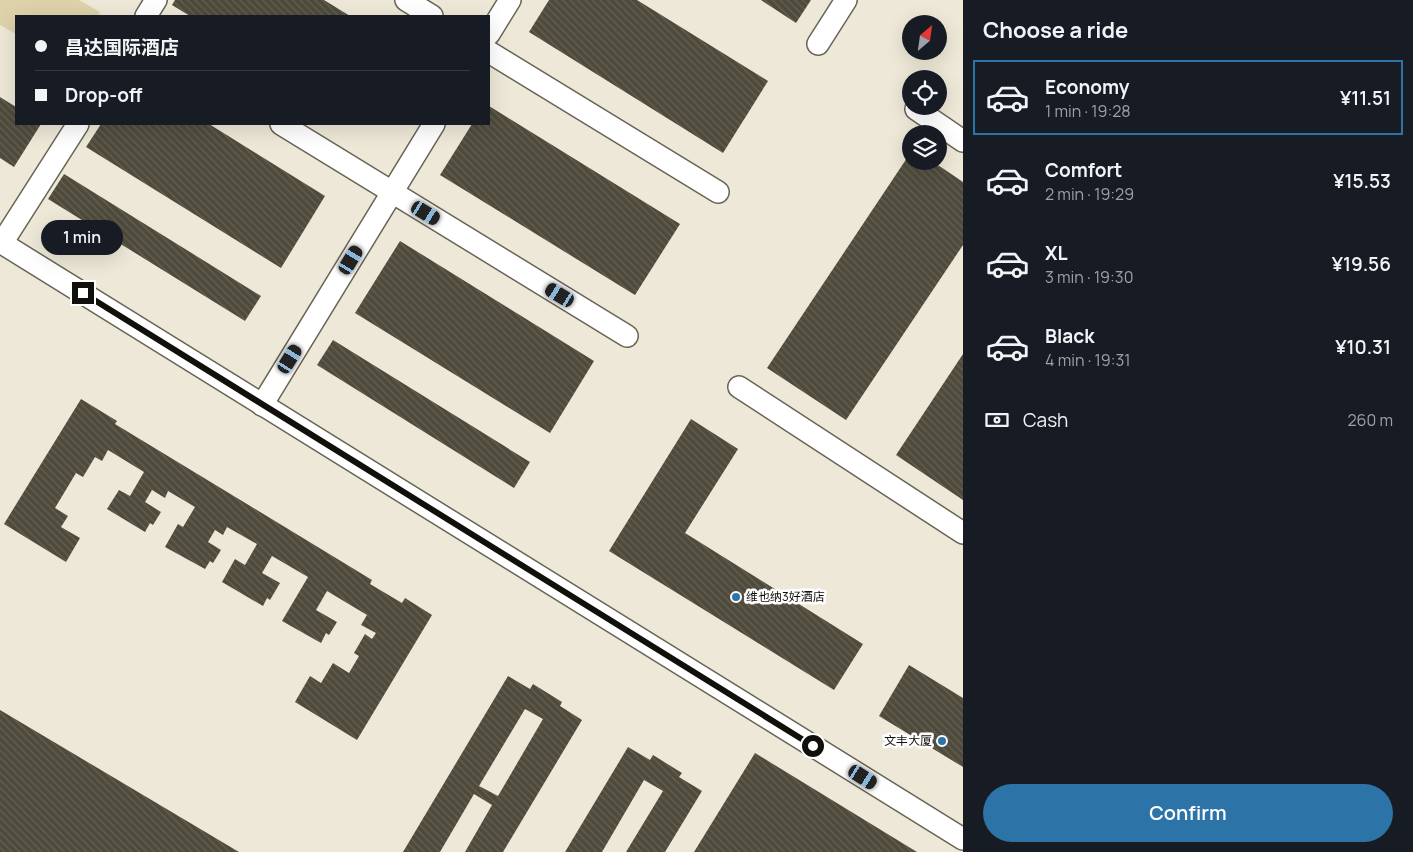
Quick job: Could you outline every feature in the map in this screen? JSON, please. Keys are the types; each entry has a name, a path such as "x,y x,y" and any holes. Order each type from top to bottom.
{"street":[{"path":"147,15 156,0"},
{"path":"406,0 430,15"},
{"path":"490,32 510,0"},
{"path":"818,44 846,0"},
{"path":"490,53 718,192"},
{"path":"925,115 963,141"},
{"path":"77,125 1,242 963,839"},
{"path":"283,125 627,336"},
{"path":"262,404 433,125"},
{"path":"739,387 963,532"}],"shaded area":[{"path":"0,0 79,0 100,12 98,15 15,15 15,33 0,25"}],"building":[{"path":"175,0 324,0 348,15 188,15 172,5"},
{"path":"549,0 637,0 768,81 723,153 529,32"},
{"path":"761,0 811,0 796,23"},
{"path":"0,97 15,106 15,125 40,125 14,167 0,158"},
{"path":"490,107 680,224 635,295 440,175 471,125 490,125"},
{"path":"100,125 211,125 325,196 281,268 86,147"},
{"path":"902,166 902,170 945,170 963,182 963,245 846,420 767,368"},
{"path":"64,174 261,296 245,321 48,199"},
{"path":"400,241 594,361 550,433 355,313"},
{"path":"333,340 530,462 514,488 317,365"},
{"path":"963,354 963,500 896,455"},
{"path":"81,399 117,421 115,424 372,580 370,584 402,603 405,598 432,615 357,740 295,702 310,676 321,683 333,663 349,673 359,656 354,653 365,634 372,639 376,633 361,625 367,615 327,591 316,610 337,622 329,635 326,633 321,643 282,621 308,577 272,556 262,573 280,583 270,600 267,598 263,606 222,582 235,559 245,565 257,544 227,527 223,535 215,530 208,542 221,550 213,563 210,561 205,569 165,547 178,524 183,527 195,507 168,491 165,498 152,490 145,502 161,512 153,525 150,523 145,532 107,509 119,490 130,496 144,472 108,450 102,461 95,457 83,477 76,473 55,508 68,516 61,527 80,538 66,562 4,524"},
{"name":"维也纳3好酒店","path":"691,419 738,449 685,533 863,644 834,690 609,551"},
{"name":"文丰大厦","path":"909,665 963,698 963,767 879,716"},
{"path":"508,676 530,689 533,684 562,702 560,706 582,720 503,852 465,852 492,805 474,794 440,852 403,852","holes":["525,709 543,719 498,796 479,786"]},
{"path":"0,710 239,852 0,852"},
{"path":"628,747 650,760 653,755 682,773 679,777 702,791 665,852 626,852 663,791 644,780 602,852 565,852"},
{"path":"755,753 917,852 694,852"}],"place":[{"name":"维也纳3好酒店","path":"736,597"},
{"name":"文丰大厦","path":"942,741"}],"route":[{"path":"83,293 813,746"}]}
